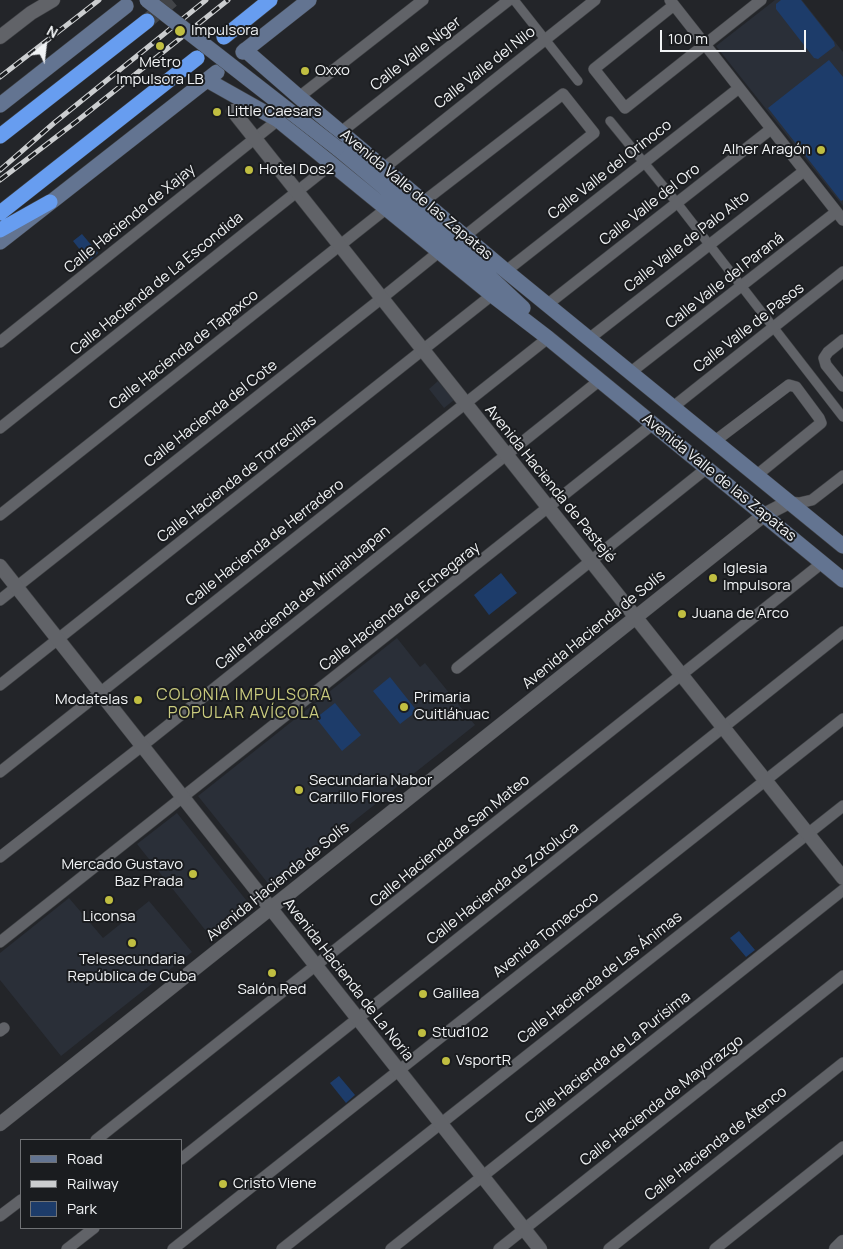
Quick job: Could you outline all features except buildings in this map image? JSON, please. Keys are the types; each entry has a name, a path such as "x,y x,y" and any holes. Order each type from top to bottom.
{"highway":[{"path":"224,37 270,0"},
{"path":"0,136 147,21"},
{"path":"0,213 197,58"},
{"path":"0,230 50,202"}],"main road":[{"name":"Avenida Valle de las Zapatas","path":"146,0 337,148 477,265 517,302 548,338"},
{"name":"Avenida Valle de las Zapatas","path":"308,0 244,51 336,128 389,164 424,202 464,236 789,502 842,543"},
{"path":"0,105 126,6"},
{"name":"Avenida Valle de las Zapatas","path":"50,202 212,76 278,120 312,146 843,580"},
{"path":"312,146 311,141 315,132 321,127 336,128"},
{"path":"0,242 50,202"},
{"name":"Avenida Valle de las Zapatas","path":"477,265 496,276 548,314 590,338"}],"street":[{"path":"31,13 42,0"},
{"path":"0,37 31,13 53,0"},
{"path":"299,98 423,0"},
{"name":"Calle Valle Níger","path":"336,128 509,0"},
{"path":"514,0 578,81"},
{"name":"Calle Valle del Nilo","path":"389,164 595,0"},
{"path":"759,1 705,45 625,108 594,68 672,3 705,45 735,90 771,128 840,216"},
{"name":"Calle Valle del Orinoco","path":"506,271 735,90"},
{"path":"424,202 563,94 594,133 464,236"},
{"name":"Avenida Hacienda de Pastejé","path":"232,111 843,878"},
{"name":"Calle Hacienda de Xajay","path":"0,342 278,120"},
{"path":"610,121 677,203 741,288 843,417"},
{"name":"Calle Valle del Oro","path":"548,304 771,128"},
{"name":"Calle Hacienda de La Escondida","path":"0,428 332,163"},
{"name":"Calle Valle de Palo Alto","path":"590,338 804,170"},
{"name":"Calle Hacienda de Tapaxco","path":"0,515 387,208"},
{"name":"Calle Valle del Paraná","path":"631,372 741,288 840,216"},
{"name":"Calle Hacienda del Cote","path":"0,600 440,251"},
{"name":"Calle Valle de Pasos","path":"673,407 843,272"},
{"name":"Calle Hacienda de Torrecillas","path":"0,685 492,295"},
{"name":"Calle Hacienda de Herradero","path":"0,772 548,338"},
{"path":"843,340 828,352 824,358 826,365 843,386"},
{"name":"Calle Hacienda de Mimiahuapan","path":"0,857 600,380"},
{"path":"715,441 791,385 796,387 820,418 821,423 757,475"},
{"name":"Calle Hacienda de Echegaray","path":"0,942 653,424"},
{"path":"458,668 707,468"},
{"path":"789,502 799,503 812,500 843,476"},
{"name":"Avenida Hacienda de Solís","path":"0,1124 764,516 789,502"},
{"name":"Calle Hacienda de San Mateo","path":"97,1139 822,563"},
{"name":"Avenida Hacienda de La Noria","path":"0,566 540,1249"},
{"name":"Calle Hacienda de Zotoluca","path":"182,1158 843,632"},
{"name":"Avenida Tomacoco","path":"174,1249 843,719"},
{"name":"Calle Hacienda de Las Ánimas","path":"282,1249 843,806"},
{"name":"Calle Hacienda de La Purísima","path":"391,1249 843,890"},
{"name":"Calle Hacienda de Mayorazgo","path":"499,1249 843,976"},
{"name":"Calle Hacienda de Atenco","path":"608,1249 843,1063"},
{"path":"715,1249 843,1147"},
{"path":"0,1216 20,1201"},
{"path":"68,1249 93,1229"},
{"path":"828,1249 843,1240"},
{"path":"836,1249 843,1240"}],"shaded area":[{"name":"Alher Aragón","path":"775,0 802,0 843,52 843,206 716,46"},
{"path":"438,381 454,400 444,408 429,389"},
{"path":"529,449 561,488 551,495 520,456"},
{"name":"Secundaria Nabor Carrillo Flores","path":"397,638 420,667 425,663 475,725 271,887 198,796"},
{"name":"Mercado Gustavo Baz Prada","path":"177,813 250,905 210,936 137,844"},
{"path":"69,898 103,938 149,901 192,952 61,1056 0,980 0,953"}],"green space":[{"path":"781,0 801,0 834,42 835,46 818,59 814,58 776,9 776,4"},
{"path":"829,60 843,77 843,200 841,201 768,108"},
{"path":"82,234 98,253 89,261 73,241"},
{"path":"501,573 517,593 489,615 474,595"},
{"path":"390,677 417,711 400,724 373,691"},
{"path":"335,703 361,735 342,751 316,718"},
{"path":"739,931 755,950 746,957 730,938"},
{"path":"339,1076 355,1095 346,1103 330,1083"}],"tunnel":[{"path":"147,21 172,0"}],"railway":[{"path":"0,77 99,0"},
{"path":"0,170 54,123 206,0"},
{"path":"0,180 228,0"}],"place":[{"name":"Impulsora","path":"180,31"},
{"name":"Metro Impulsora LB","path":"160,46"},
{"name":"Oxxo","path":"305,71"},
{"name":"Little Caesars","path":"217,112"},
{"name":"Alher Aragón","path":"821,150"},
{"name":"Hotel Dos2","path":"249,170"},
{"name":"Iglesia Impulsora","path":"713,578"},
{"name":"Juana de Arco","path":"682,614"},
{"name":"Modatelas","path":"138,700"},
{"name":"Primaria Cuitláhuac","path":"404,707"},
{"name":"Secundaria Nabor Carrillo Flores","path":"299,790"},
{"name":"Mercado Gustavo Baz Prada","path":"193,874"},
{"name":"Liconsa","path":"109,900"},
{"name":"Telesecundaria República de Cuba","path":"132,943"},
{"name":"Salón Red","path":"272,973"},
{"name":"Galilea","path":"423,994"},
{"name":"Stud102","path":"422,1033"},
{"name":"VsportR","path":"446,1061"},
{"name":"Cristo Viene","path":"223,1184"}],"district":[{"name":"COLONIA IMPULSORA POPULAR AVÍCOLA","path":"244,705"}]}
